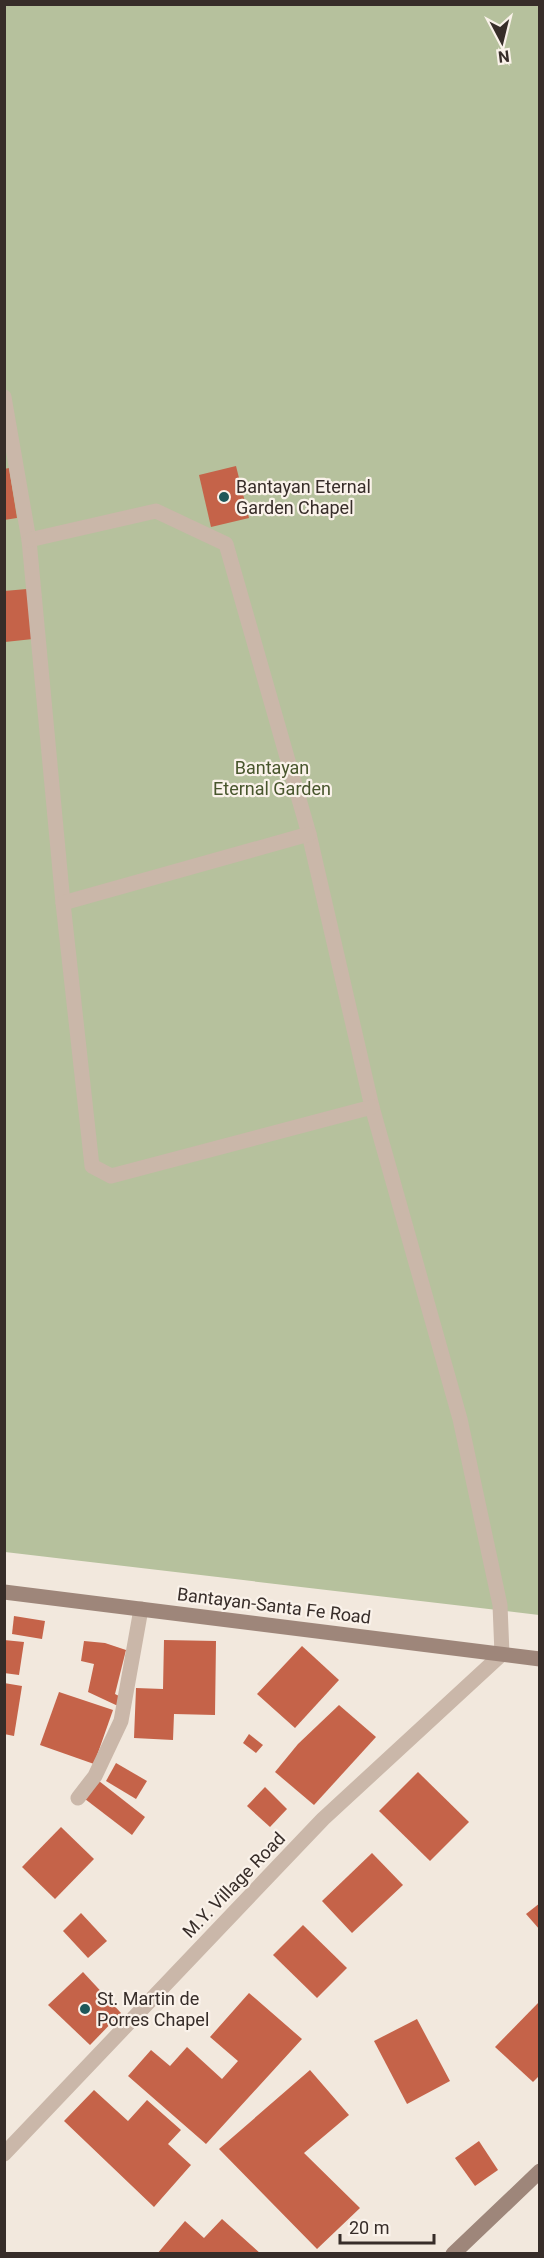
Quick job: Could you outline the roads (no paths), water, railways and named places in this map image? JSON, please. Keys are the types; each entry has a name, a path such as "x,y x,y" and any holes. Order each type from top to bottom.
{"main road":[{"name":"Bantayan-Santa Fe Road","path":"4,1592 540,1659"},
{"path":"453,2253 540,2171"}],"street":[{"path":"4,398 29,540 63,903 93,1166 111,1176 372,1107"},
{"path":"29,540 156,511 226,544 309,834 372,1107 460,1419 500,1605 502,1654"},
{"path":"63,903 309,834"},
{"path":"78,1798 95,1776 122,1721 141,1609"},
{"name":"M.Y. Village Road","path":"4,2154 323,1819 502,1654"}],"place":[{"name":"Bantayan Eternal Garden Chapel","path":"224,497"},
{"name":"St. Martin de Porres Chapel","path":"85,2009"}],"park label":[{"name":"Bantayan Eternal Garden","path":"272,778"}]}
